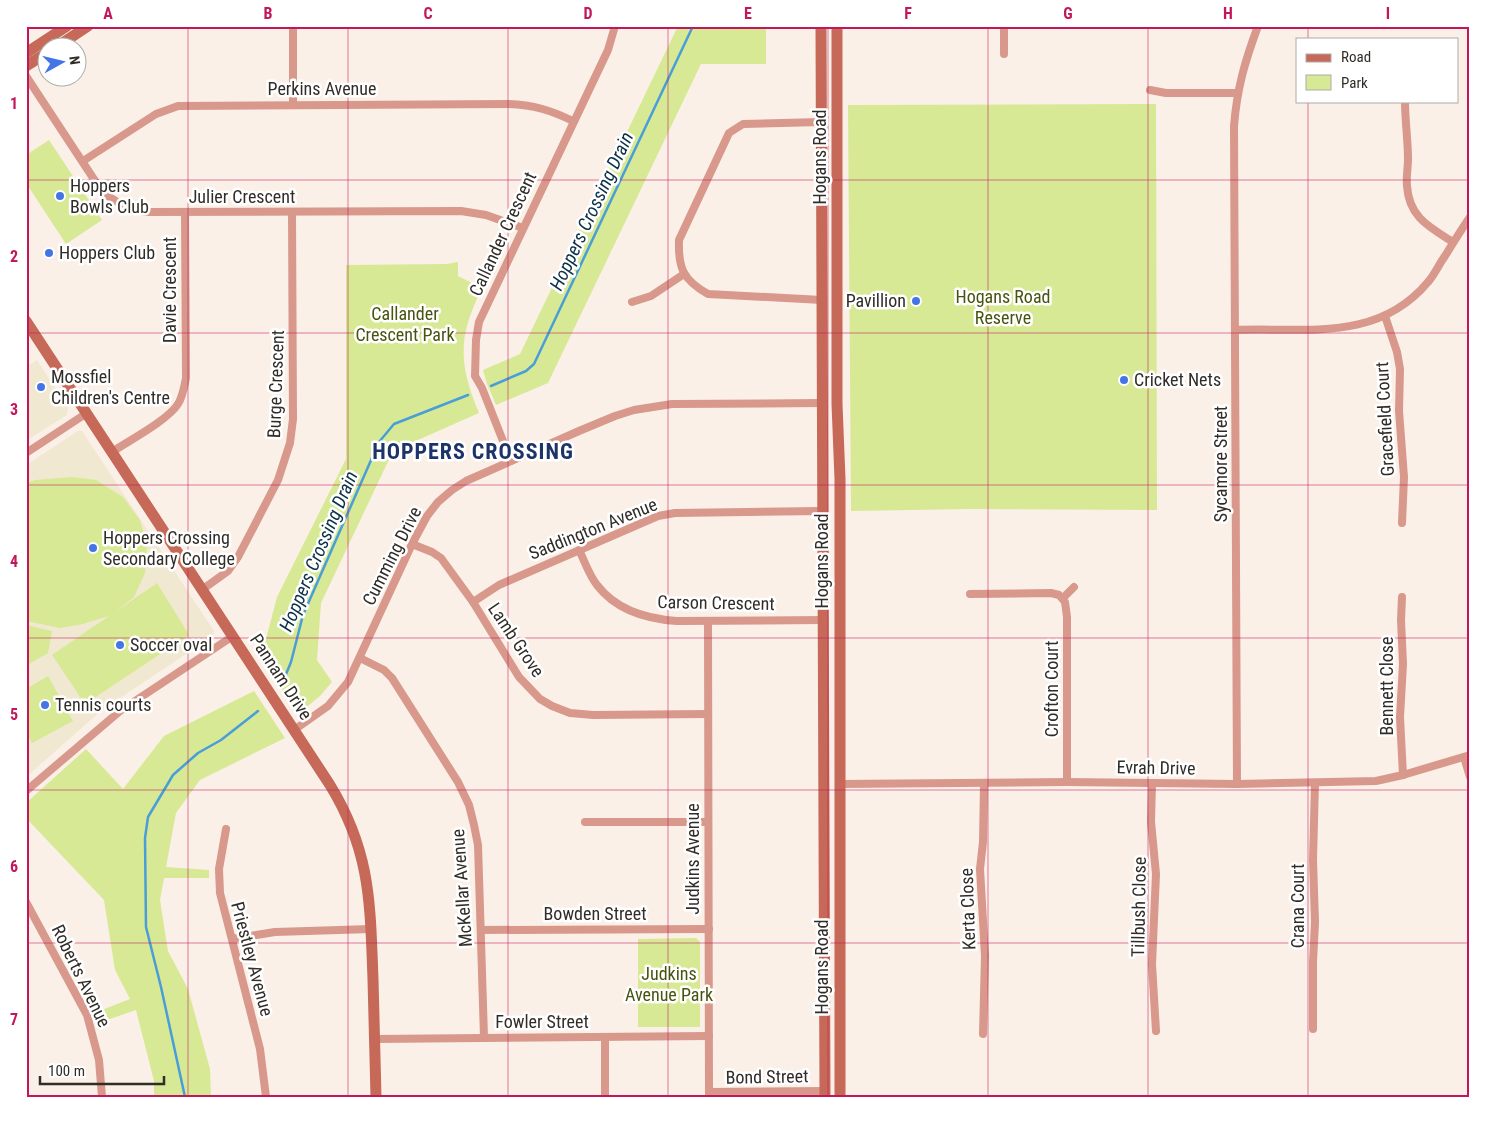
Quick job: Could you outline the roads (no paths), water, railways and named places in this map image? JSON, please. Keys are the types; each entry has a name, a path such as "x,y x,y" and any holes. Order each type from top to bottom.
{"street":[{"path":"26,53 67,26"},
{"path":"70,38 88,26"},
{"path":"293,26 293,104"},
{"name":"Callander Crescent","path":"511,460 482,388 475,376 475,354 479,322 608,50 615,26"},
{"name":"Hogans Road","path":"821,26 825,1094"},
{"name":"Hogans Road","path":"837,26 837,404 840,480 840,1097"},
{"path":"1004,26 1004,54"},
{"name":"Sycamore Street","path":"1237,784 1234,126 1241,74 1258,26"},
{"path":"26,66 38,58"},
{"name":"Julier Crescent","path":"26,76 101,190 126,208 146,212 461,211 486,215 523,228"},
{"path":"1150,90 1166,94 1237,93"},
{"path":"1405,102 1408,158 1407,185 1412,209 1428,227 1453,242"},
{"name":"Perkins Avenue","path":"83,161 156,114 171,107 188,105 523,104 553,111 573,121"},
{"path":"821,122 742,124 729,133 679,240 679,258 684,274 695,286 708,294 822,300"},
{"name":"Davie Crescent","path":"112,452 169,414 179,402 184,390 186,378 185,212"},
{"name":"Burge Crescent","path":"203,589 228,571 238,557 278,480 290,444 293,419 292,212"},
{"path":"1235,330 1332,330 1363,324 1386,316 1414,296 1429,281 1470,217"},
{"path":"632,302 651,296 684,274"},
{"name":"Gracefield Court","path":"1386,316 1400,369 1399,411 1404,477 1402,522"},
{"name":"Pannam Drive","path":"26,321 334,791 351,823 361,853 368,888 376,1097"},
{"name":"Cumming Drive","path":"294,730 328,706 348,682 412,544 427,516 438,502 466,481 615,416 652,406 693,403 822,403"},
{"path":"822,403 837,404"},
{"path":"26,453 87,413"},
{"path":"823,486 840,480"},
{"name":"Saddington Avenue","path":"473,602 499,585 658,516 676,513 822,511"},
{"name":"Lamb Grove","path":"412,544 441,558 473,602 519,676 528,688 552,706 570,713 592,715 707,714"},
{"name":"Carson Crescent","path":"579,550 590,574 606,596 632,612 660,620 823,620"},
{"path":"970,594 1051,593 1063,598 1074,587"},
{"name":"Bennett Close","path":"1402,597 1403,664 1400,717 1404,775"},
{"name":"Crofton Court","path":"1063,598 1067,617 1066,782"},
{"name":"Judkins Avenue","path":"708,621 709,1095"},
{"path":"26,791 120,711 233,636"},
{"name":"McKellar Avenue","path":"360,658 384,670 392,678 447,763 469,804 478,845 484,1037"},
{"path":"1467,756 1470,777"},
{"name":"Evrah Drive","path":"839,784 1066,782 1237,784 1376,781 1404,775 1467,756"},
{"name":"Tillbush Close","path":"1152,783 1152,822 1156,874 1152,964 1156,1031"},
{"name":"Crana Court","path":"1313,1029 1316,922 1312,860 1315,783"},
{"path":"824,785 839,784"},
{"name":"Kerta Close","path":"983,1034 985,956 980,869 983,842 984,784"},
{"path":"585,822 708,822"},
{"name":"Priestley Avenue","path":"226,829 218,878 223,908 260,1050 266,1097"},
{"name":"Roberts Avenue","path":"26,902 87,1015 99,1060 102,1097"},
{"path":"232,939 275,932 371,929"},
{"name":"Bowden Street","path":"481,930 709,929"},
{"name":"Fowler Street","path":"374,1038 709,1036"},
{"path":"605,1097 606,1037"},
{"name":"Bond Street","path":"709,1095 825,1094"}],"waterway":[{"name":"Hoppers Crossing Drain","path":"491,386 526,371 534,364 693,26"},
{"name":"Hoppers Crossing Drain","path":"282,684 291,662 303,615 379,442 394,424 468,395"},
{"name":"Hoppers Crossing Drain","path":"185,1097 146,927 145,838 148,817 173,775 198,753 221,740 258,711"}],"place":[{"name":"Hoppers Bowls Club","path":"60,196"},
{"name":"Hoppers Club","path":"49,253"},
{"name":"Pavillion","path":"916,301"},
{"name":"Cricket Nets","path":"1124,380"},
{"name":"Mossfiel Children's Centre","path":"41,387"},
{"name":"Hoppers Crossing Secondary College","path":"93,548"},
{"name":"Soccer oval","path":"120,645"},
{"name":"Tennis courts","path":"45,705"}],"district":[{"name":"HOPPERS CROSSING","path":"473,451"}],"park label":[{"name":"Hogans Road Reserve","path":"1003,307"},
{"name":"Callander Crescent Park","path":"405,324"},
{"name":"Judkins Avenue Park","path":"669,984"}]}
